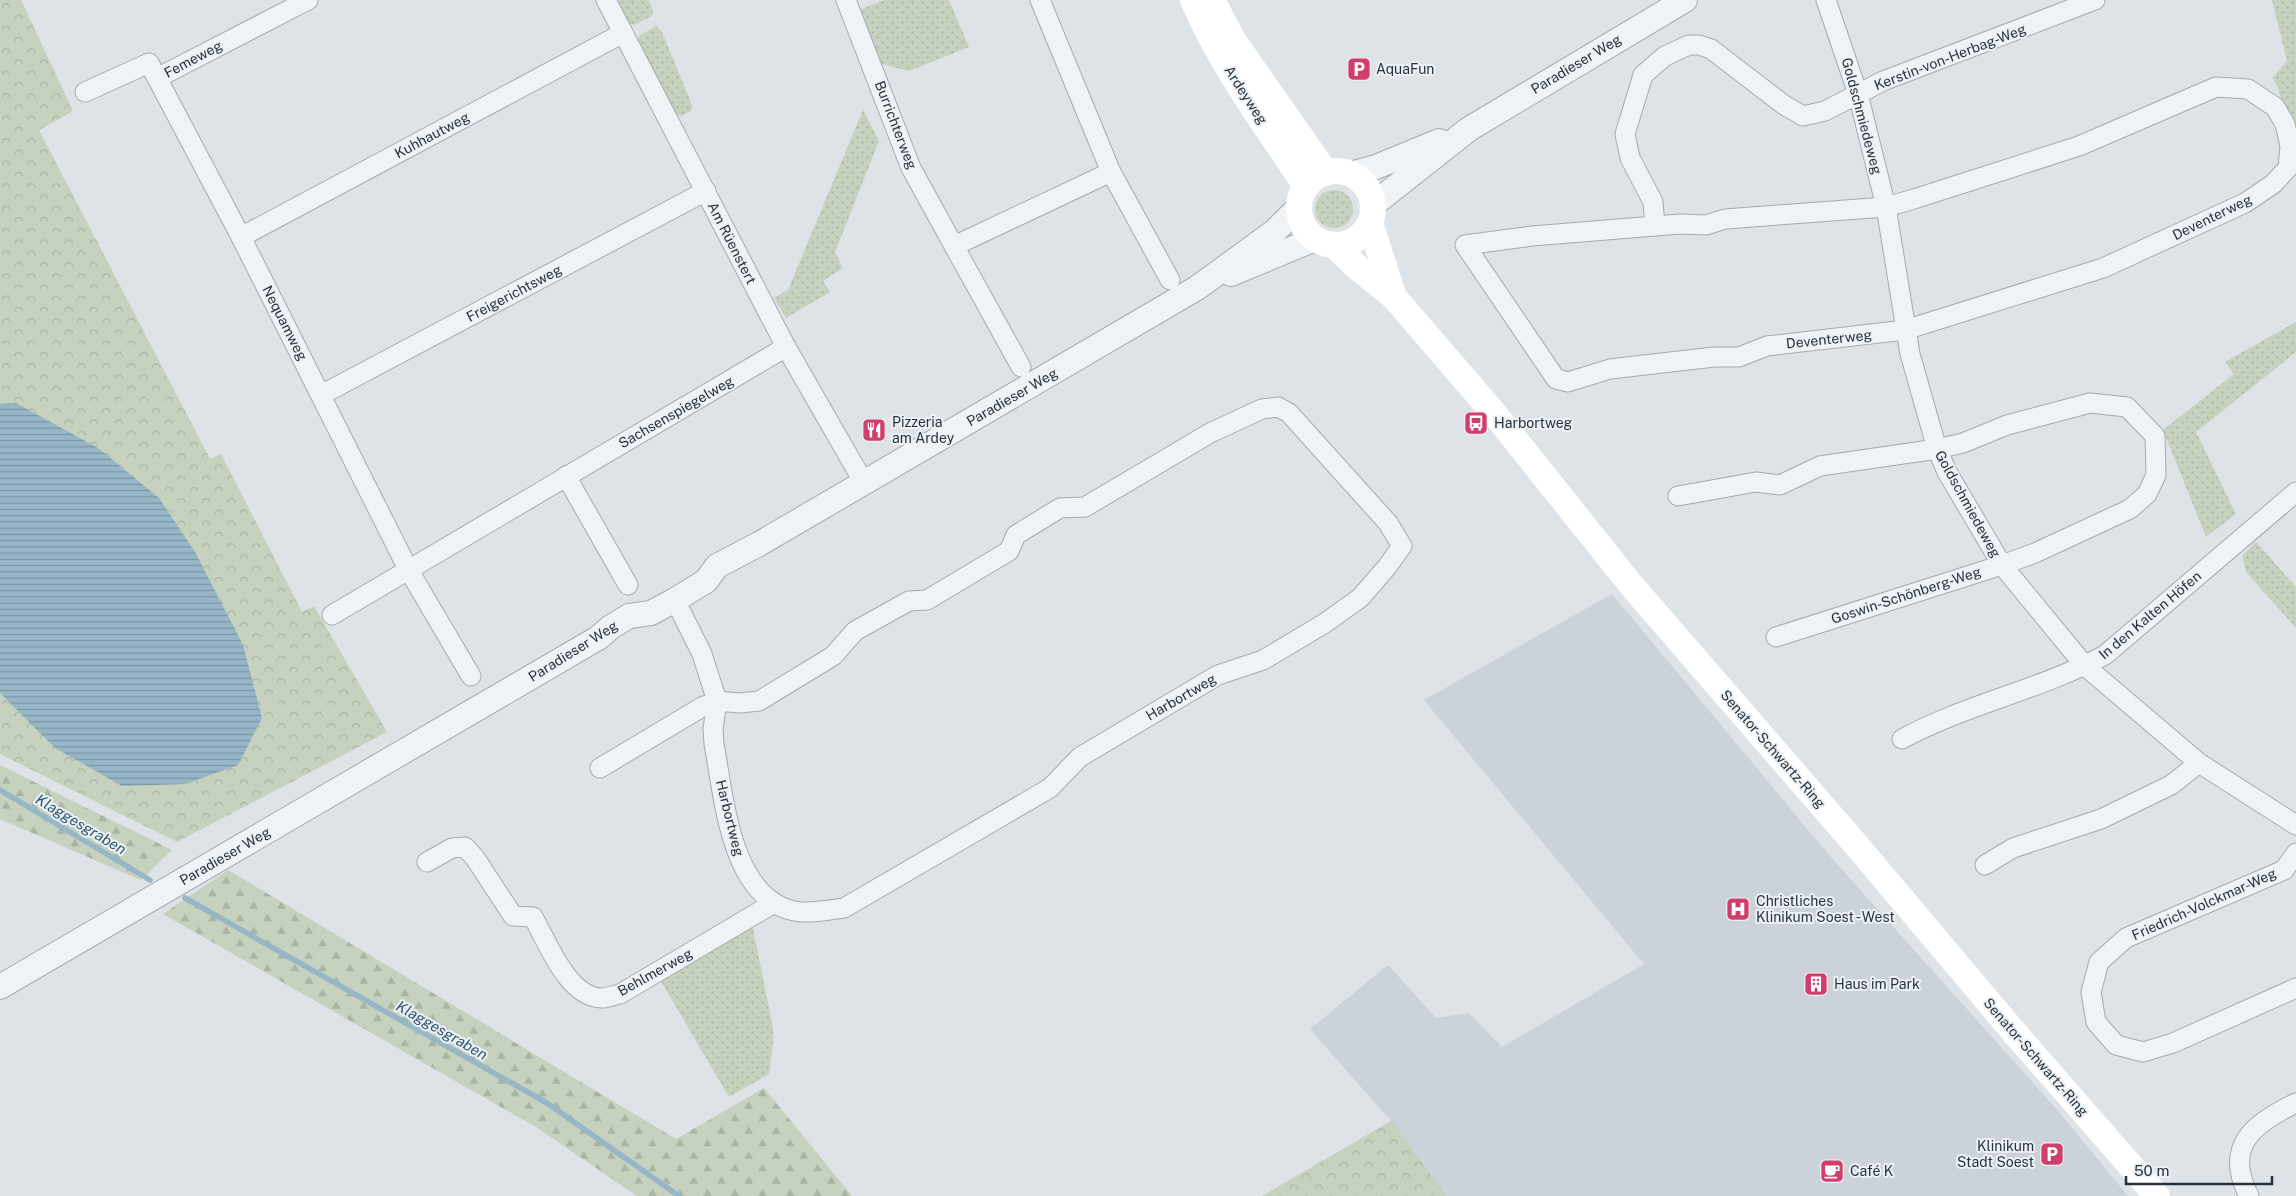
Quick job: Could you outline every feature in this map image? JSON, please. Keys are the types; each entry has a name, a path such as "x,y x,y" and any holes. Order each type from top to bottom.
{"main road":[{"name":"Ardeyweg","path":"1192,0 1217,50 1320,185"},
{"name":"Ardeyweg","path":"1212,0 1233,40 1320,185"},
{"path":"1325,242 1303,225 1320,185 1360,180 1368,190 1372,213"},
{"name":"Paradieser Weg","path":"1325,242 1355,240 1372,213"},
{"name":"Senator-Schwartz-Ring","path":"1372,213 1394,297"},
{"name":"Senator-Schwartz-Ring","path":"1325,242 1394,297 1493,412 1632,586 1858,847 2013,1031 2157,1196"}],"street":[{"name":"Femeweg","path":"85,92 149,62 158,78 308,0"},
{"name":"Am Rüenstert","path":"606,0 786,347 864,482"},
{"name":"Burrichterweg","path":"846,0 911,168 1021,367"},
{"path":"1040,0 1111,172 1170,280"},
{"name":"Paradieser Weg","path":"0,987 598,638 610,627 629,616 651,613 675,600 706,581 717,566 1197,288 1275,230 1320,185 1376,167 1469,129 1684,0"},
{"name":"Goldschmiedeweg","path":"1826,0 1858,94 1886,207 1910,354 1937,449 1947,472 2002,565 2085,666 2199,763 2296,825"},
{"name":"Kerstin-von-Herbag-Weg","path":"1655,226 1653,202 1630,158 1625,134 1643,75 1665,56 1689,45 1699,44 1711,49 1784,104 1804,116 1826,112 1883,81 2060,7 2095,0"},
{"name":"Kuhhautweg","path":"241,237 623,34"},
{"name":"Nequamweg","path":"158,78 241,237 408,570"},
{"name":"Deventerweg","path":"2216,87 2248,89 2275,107 2285,124 2290,146 2288,168 2273,184 2245,203 2103,268 1905,330 1767,346 1739,357 1714,357 1610,369 1568,382 1556,379 1465,245 1532,236 1655,226 1680,224 1706,225 1726,219 1886,207 2079,146 2216,87"},
{"name":"Paradieser Weg","path":"1372,213 1469,129"},
{"path":"954,246 1111,172"},
{"name":"Freigerichtsweg","path":"321,395 706,191"},
{"name":"Paradieser Weg","path":"1197,288 1325,242"},
{"name":"Sachsenspiegelweg","path":"332,615 786,347"},
{"name":"Goswin-Schönberg-Weg","path":"1678,496 1756,482 1780,485 1820,466 1937,449 1963,443 2007,426 2090,403 2127,406 2155,436 2156,475 2147,494 2130,509 2035,553 2002,565 1776,636"},
{"name":"Harbortweg","path":"600,768 717,701 759,701 834,656 856,631 908,601 927,600 1009,552 1016,535 1060,508 1085,507 1210,433 1262,409 1278,407 1289,413 1388,523 1402,546 1387,567 1360,598 1325,623 1262,660 1218,675 1080,757 1050,788 844,908 818,912 794,911 774,904 747,876 734,846 714,744 713,729 717,701 702,654 675,600"},
{"path":"566,476 628,585"},
{"name":"In den Kalten Höfen","path":"1902,739 1933,722 2085,666 2105,655 2296,492"},
{"path":"408,570 471,676"},
{"path":"1985,865 2013,848 2101,819 2171,785 2199,763"},
{"name":"Behlmerweg","path":"427,862 452,848 465,847 475,858 513,916 533,917 571,984 586,995 602,998 620,994 774,904"},
{"name":"Friedrich-Volckmar-Weg","path":"2296,853 2284,870 2126,938 2099,962 2091,992 2096,1022 2116,1044 2143,1052 2173,1043 2296,988"},
{"path":"2249,1196 2240,1176 2240,1150 2251,1130 2272,1114 2296,1103"}],"shaded area":[{"name":"Christliches Klinikum Soest - West","path":"1612,594 1829,855 2059,1112 2128,1196 1262,1196 1391,1121 1310,1029 1388,965 1436,1018 1469,1013 1502,1047 1644,964 1424,700"}],"green space":[{"path":"0,0 21,0 73,111 39,130 210,459 221,454 302,612 314,606 387,732 177,842 0,754"},
{"path":"615,0 649,0 653,11 652,16 634,25 626,23"},
{"path":"884,0 949,0 969,47 909,71 882,64 859,10"},
{"path":"2272,0 2296,0 2296,168 2278,87 2272,78 2287,61"},
{"path":"656,26 662,32 692,105 691,111 681,116 677,115 638,42 639,36"},
{"path":"863,110 879,141 835,252 843,268 823,281 830,292 786,318 774,298 788,290"},
{"path":"1334,190 1348,195 1353,209 1348,223 1334,228 1320,223 1315,209 1320,195"},
{"path":"2296,322 2296,352 2196,432 2236,514 2206,537 2163,430 2234,374 2225,362"},
{"path":"2256,542 2296,587 2296,628 2246,572 2242,556"},
{"path":"0,765 172,850 141,880 0,819"},
{"path":"228,870 676,1139 764,1088 852,1196 637,1196 536,1127 163,914"},
{"path":"752,924 773,1028 773,1044 769,1074 729,1097 659,978"},
{"path":"1392,1121 1446,1196 1262,1196"}],"water":[{"path":"16,403 98,448 159,498 195,552 243,645 262,718 238,765 185,784 122,786 55,748 0,693 0,404"}],"waterway":[{"name":"Klaggesgraben","path":"0,790 150,880"},
{"name":"Klaggesgraben","path":"185,898 547,1103 679,1196"}],"place":[{"name":"AquaFun","path":"1359,69"},
{"name":"Harbortweg","path":"1476,423"},
{"name":"Pizzeria am Ardey","path":"874,430"},
{"name":"Christliches Klinikum Soest - West","path":"1738,909"},
{"name":"Haus im Park","path":"1816,984"},
{"name":"Klinikum Stadt Soest","path":"2052,1154"},
{"name":"Café K","path":"1832,1171"}]}
